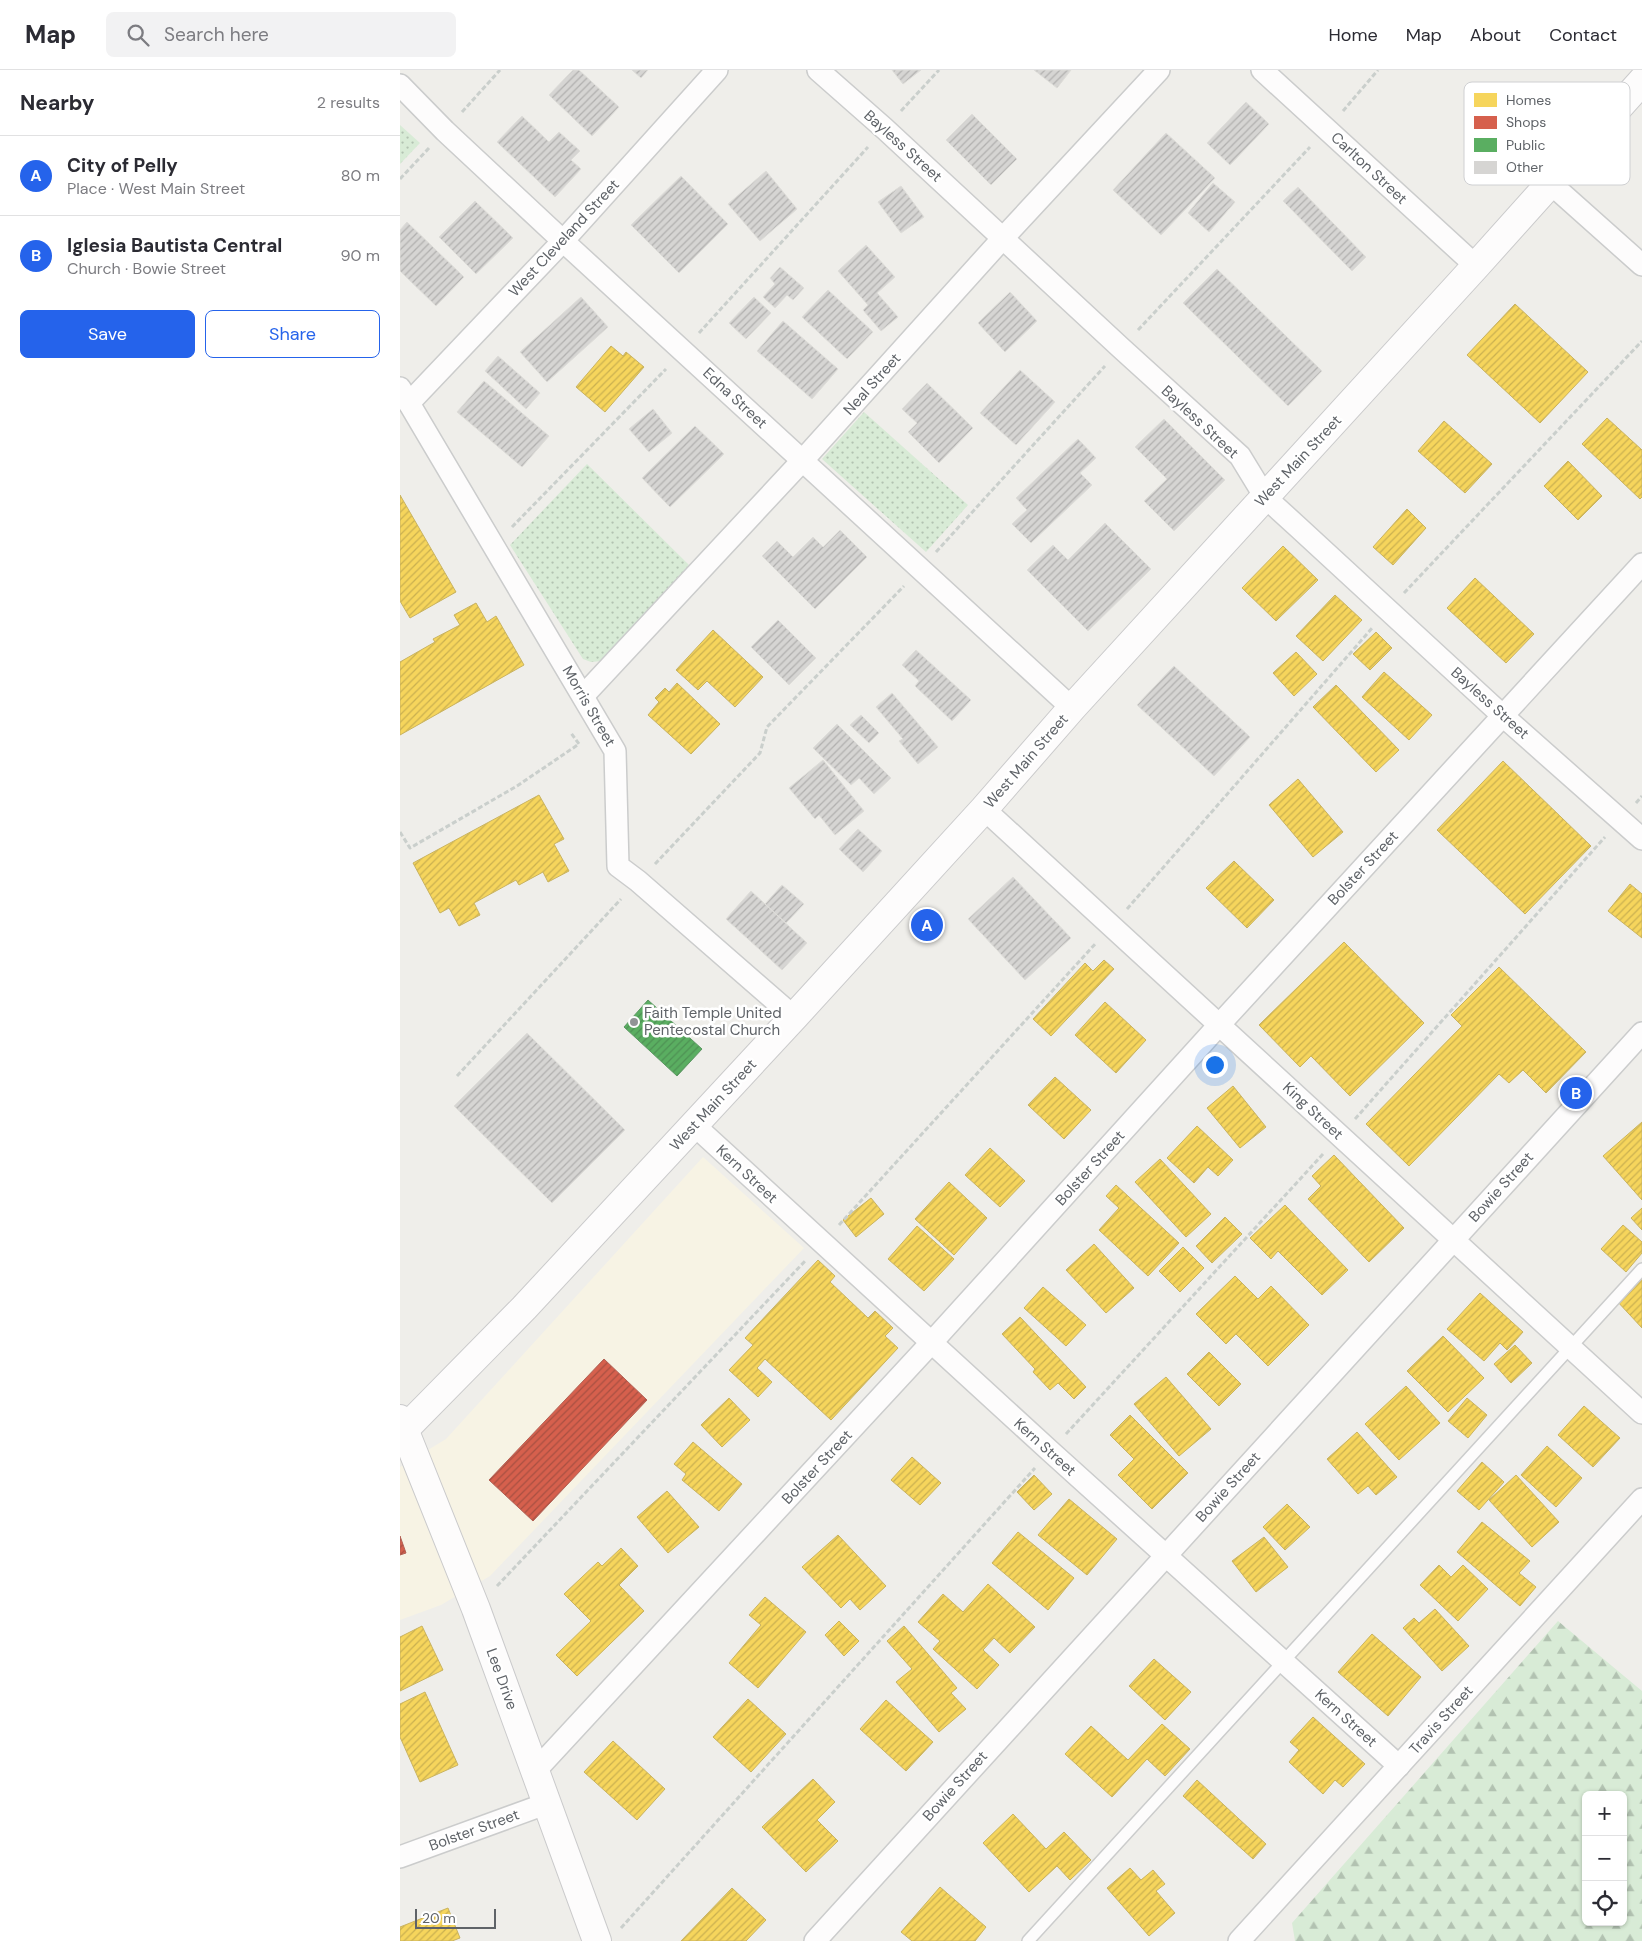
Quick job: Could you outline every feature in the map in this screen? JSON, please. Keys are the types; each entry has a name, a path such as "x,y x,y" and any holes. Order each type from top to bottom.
{"main road":[{"name":"West Main Street","path":"1630,94 1642,81"},
{"name":"West Main Street","path":"401,1427 524,1308 794,1017 1072,708 1549,185"},
{"name":"Lee Drive","path":"401,1427 476,1609 548,1803 606,1937"}],"street":[{"name":"West Cleveland Street","path":"404,396 563,241 717,70"},
{"name":"Bayless Street","path":"818,70 885,129 1120,348 1240,456 1265,497 1503,716 1642,839"},
{"name":"Neal Street","path":"583,696 802,461 1003,238 1159,70"},
{"name":"Carlton Street","path":"1262,70 1476,266"},
{"name":"Edna Street","path":"400,85 445,131 563,241 1072,708"},
{"path":"1551,185 1642,265"},
{"name":"Morris Street","path":"404,396 615,751 618,866 638,881 794,1017"},
{"name":"Bolster Street","path":"536,1770 932,1342 1219,1024 1642,564"},
{"name":"King Street","path":"984,808 1642,1413"},
{"name":"Bowie Street","path":"815,1941 1642,1033"},
{"name":"Kern Street","path":"694,1125 1050,1451 1399,1766"},
{"name":"Travis Street","path":"1239,1941 1642,1499"},
{"name":"Bolster Street","path":"400,1857 548,1803"}],"lane":[{"path":"1028,1941 1642,1269"}],"path":[{"path":"494,546 684,351 940,70"},
{"path":"476,1609 822,1243 1112,926 1387,610 1642,341"},
{"path":"400,832 410,848 517,786 579,744 571,733"},
{"path":"606,1937 1340,1136 1642,796"}],"shaded area":[{"path":"703,1157 804,1248 490,1576 441,1605 400,1620 400,1467 446,1439"}],"green space":[{"path":"400,125 420,143 400,164"},
{"path":"864,412 968,505 926,552 822,459"},
{"path":"587,464 689,565 602,661 591,662 583,659 510,545"},
{"path":"1558,1621 1642,1691 1642,1941 1295,1941 1292,1923"}],"building: Homes":[{"path":"1515,304 1588,372 1540,423 1467,355"},
{"path":"611,346 623,356 626,352 644,367 605,412 576,387"},
{"path":"1607,418 1642,450 1642,497 1640,499 1582,444"},
{"path":"1444,421 1492,464 1465,493 1418,451"},
{"path":"1568,461 1602,496 1578,520 1544,486"},
{"path":"400,495 456,592 410,618 400,601"},
{"path":"1407,509 1426,528 1393,565 1373,547"},
{"path":"1283,546 1318,580 1276,621 1242,588"},
{"path":"1475,578 1534,634 1506,663 1447,608"},
{"path":"1335,595 1362,620 1323,661 1296,636"},
{"path":"476,603 487,622 496,616 524,665 400,735 400,662 435,642 433,639 460,625 454,615"},
{"path":"713,630 763,677 735,707 707,681 698,690 676,670"},
{"path":"1376,632 1392,648 1370,670 1353,654"},
{"path":"1296,652 1317,674 1294,696 1273,673"},
{"path":"1384,672 1432,715 1409,740 1362,697"},
{"path":"677,683 720,724 691,754 648,715 659,702 655,698 665,688 669,692"},
{"path":"1336,685 1399,750 1376,772 1313,707"},
{"path":"1503,761 1591,846 1525,914 1437,830"},
{"path":"1298,779 1343,832 1313,857 1269,805"},
{"path":"539,795 564,839 554,844 569,871 548,882 543,872 519,885 516,880 474,903 480,915 459,926 449,908 440,913 413,863"},
{"path":"1234,861 1274,900 1247,928 1206,888"},
{"path":"1630,884 1642,894 1642,938 1608,911"},
{"path":"1344,942 1424,1023 1350,1096 1311,1056 1300,1067 1259,1025"},
{"path":"1104,960 1114,969 1051,1036 1033,1019 1085,963 1093,971"},
{"path":"1499,967 1586,1052 1546,1093 1523,1070 1509,1083 1499,1074 1409,1166 1366,1124 1462,1026 1451,1015"},
{"path":"1105,1002 1146,1040 1116,1073 1075,1035"},
{"path":"1055,1077 1091,1110 1064,1139 1028,1105"},
{"path":"1233,1086 1266,1127 1240,1148 1207,1108"},
{"path":"1642,1122 1642,1200 1603,1156"},
{"path":"1197,1126 1233,1160 1218,1176 1208,1167 1194,1183 1167,1158"},
{"path":"990,1148 1025,1181 1000,1207 965,1175"},
{"path":"1334,1155 1404,1228 1369,1262 1308,1199 1321,1186 1312,1176"},
{"path":"1160,1159 1211,1214 1186,1237 1135,1182"},
{"path":"949,1182 987,1218 954,1255 915,1219"},
{"path":"1116,1185 1179,1243 1148,1276 1099,1230 1119,1208 1106,1196"},
{"path":"871,1198 884,1214 856,1237 843,1220"},
{"path":"1285,1205 1348,1270 1322,1295 1278,1251 1271,1259 1250,1238"},
{"path":"1642,1208 1642,1230 1631,1218"},
{"path":"1225,1217 1242,1234 1212,1263 1196,1246"},
{"path":"1623,1225 1642,1242 1642,1253 1626,1272 1601,1249"},
{"path":"917,1226 954,1259 924,1291 888,1259"},
{"path":"1094,1244 1134,1288 1106,1313 1066,1270"},
{"path":"1183,1247 1204,1268 1180,1292 1159,1271"},
{"path":"818,1260 835,1276 830,1282 868,1318 875,1311 893,1328 885,1336 898,1348 831,1420 765,1359 757,1368 772,1382 758,1397 729,1370 753,1345 745,1338"},
{"path":"1235,1276 1258,1299 1271,1286 1309,1325 1268,1366 1236,1334 1226,1344 1196,1314"},
{"path":"1642,1277 1642,1328 1616,1300"},
{"path":"1043,1287 1086,1325 1066,1346 1024,1308"},
{"path":"1480,1293 1523,1332 1507,1350 1500,1343 1484,1361 1447,1329"},
{"path":"1020,1317 1086,1387 1074,1399 1058,1383 1050,1390 1033,1372 1035,1369 1002,1334"},
{"path":"1443,1336 1484,1378 1448,1412 1407,1371"},
{"path":"1515,1345 1532,1363 1511,1383 1494,1364"},
{"path":"1209,1352 1241,1384 1219,1406 1187,1374"},
{"path":"1166,1377 1211,1429 1179,1456 1134,1404"},
{"path":"1406,1386 1440,1423 1399,1460 1365,1424"},
{"path":"729,1398 750,1420 722,1447 701,1425"},
{"path":"1467,1398 1487,1415 1468,1438 1448,1421"},
{"path":"1584,1406 1620,1438 1593,1467 1558,1435"},
{"path":"1130,1415 1188,1473 1152,1509 1118,1475 1134,1459 1110,1435"},
{"path":"1357,1432 1397,1477 1376,1495 1368,1486 1358,1494 1327,1459"},
{"path":"693,1442 742,1484 719,1511 682,1480 686,1474 674,1464"},
{"path":"1547,1446 1582,1478 1556,1507 1521,1475"},
{"path":"912,1457 941,1483 920,1505 891,1480"},
{"path":"1482,1462 1504,1482 1479,1510 1457,1491"},
{"path":"1034,1475 1052,1494 1034,1510 1017,1492"},
{"path":"1516,1475 1559,1522 1532,1547 1489,1500"},
{"path":"667,1491 699,1527 668,1553 637,1517"},
{"path":"1069,1499 1117,1539 1087,1575 1038,1535"},
{"path":"1287,1504 1310,1527 1285,1550 1263,1527"},
{"path":"1482,1522 1530,1561 1519,1573 1536,1587 1520,1606 1457,1552"},
{"path":"1018,1532 1074,1578 1048,1610 992,1563"},
{"path":"838,1535 886,1586 860,1610 850,1599 841,1608 802,1567"},
{"path":"1264,1537 1288,1567 1256,1592 1232,1561"},
{"path":"621,1548 638,1566 619,1585 644,1611 577,1676 556,1655 591,1621 564,1594 598,1562 602,1566"},
{"path":"1439,1565 1451,1577 1463,1565 1488,1589 1458,1621 1420,1585"},
{"path":"988,1584 1035,1627 1010,1653 994,1638 983,1650 999,1665 977,1689 933,1649 940,1641 918,1622 943,1594 963,1612"},
{"path":"765,1597 806,1632 758,1688 729,1663 761,1625 749,1615"},
{"path":"1435,1609 1469,1646 1442,1671 1403,1628 1414,1618 1419,1623"},
{"path":"839,1621 859,1641 844,1656 825,1635"},
{"path":"422,1626 443,1670 400,1691 400,1637"},
{"path":"904,1626 957,1688 951,1693 966,1709 939,1732 896,1682 912,1669 887,1641"},
{"path":"1372,1634 1421,1677 1388,1716 1338,1672"},
{"path":"1154,1659 1191,1692 1165,1720 1129,1686"},
{"path":"425,1692 458,1765 420,1782 400,1737 400,1704"},
{"path":"748,1699 786,1734 751,1772 713,1737"},
{"path":"886,1700 933,1742 906,1771 860,1729"},
{"path":"1313,1717 1365,1764 1343,1787 1335,1780 1323,1794 1289,1762 1299,1750 1290,1742"},
{"path":"1162,1724 1190,1749 1165,1776 1147,1759 1112,1797 1065,1754 1091,1726 1128,1760"},
{"path":"613,1741 665,1789 637,1820 584,1772"},
{"path":"813,1779 835,1802 817,1820 838,1841 806,1872 762,1827"},
{"path":"1197,1780 1266,1844 1253,1859 1183,1796"},
{"path":"1013,1814 1046,1849 1064,1832 1091,1860 1070,1880 1057,1866 1029,1892 983,1843"},
{"path":"1130,1868 1141,1880 1153,1870 1165,1884 1156,1891 1175,1913 1149,1936 1107,1888"},
{"path":"940,1887 986,1927 975,1941 912,1941 901,1932"},
{"path":"732,1888 766,1920 746,1941 681,1941"},
{"path":"448,1908 460,1938 452,1941 400,1941 400,1927"}],"building: Shops":[{"path":"604,1359 647,1400 533,1521 489,1480"},
{"path":"400,1536 406,1553 400,1555"}],"building: Public":[{"path":"648,1000 702,1049 677,1076 624,1027"}],"building: Other":[{"path":"573,70 579,70 619,107 592,136 549,95"},
{"path":"632,70 648,70 641,78"},
{"path":"892,70 921,70 903,84"},
{"path":"1034,70 1071,70 1057,88"},
{"path":"1246,102 1269,124 1230,165 1207,143"},
{"path":"972,114 1017,159 991,185 946,140"},
{"path":"522,116 549,142 559,132 580,151 571,160 581,169 555,197 497,142"},
{"path":"1166,133 1215,178 1161,235 1113,190"},
{"path":"766,171 797,209 760,241 728,204"},
{"path":"681,176 728,224 679,273 631,225"},
{"path":"1213,183 1235,202 1209,232 1188,213"},
{"path":"901,186 924,217 901,233 878,202"},
{"path":"1298,187 1366,257 1352,271 1283,201"},
{"path":"475,201 513,238 476,274 439,237"},
{"path":"407,222 464,277 436,306 400,271 400,230"},
{"path":"866,245 895,277 877,293 898,317 881,331 863,310 868,305 838,271"},
{"path":"780,267 804,288 793,300 787,295 775,308 763,297 775,284 770,278"},
{"path":"1217,269 1322,371 1288,406 1183,303"},
{"path":"828,290 873,332 847,359 802,317"},
{"path":"1010,292 1037,321 1005,352 978,323"},
{"path":"581,297 608,327 547,382 520,352"},
{"path":"754,297 771,313 746,339 729,323"},
{"path":"783,321 838,369 812,399 757,351"},
{"path":"498,356 540,393 526,409 485,371"},
{"path":"1020,370 1055,402 1016,445 980,413"},
{"path":"484,381 549,436 522,467 457,412"},
{"path":"927,383 973,428 939,463 908,432 917,423 902,409"},
{"path":"653,409 672,433 649,452 629,429"},
{"path":"1164,419 1225,480 1174,531 1144,501 1167,479 1135,447"},
{"path":"695,426 724,454 670,507 642,478"},
{"path":"1078,439 1096,458 1080,473 1092,485 1031,543 1012,524 1027,510 1016,498"},
{"path":"1105,523 1151,569 1088,631 1027,570 1053,545 1068,560"},
{"path":"840,530 867,557 815,609 762,556 777,541 793,557 813,537 823,547"},
{"path":"778,620 816,658 789,685 751,647"},
{"path":"916,650 971,700 952,721 915,686 919,681 902,665"},
{"path":"1174,666 1250,737 1214,776 1137,705"},
{"path":"892,693 938,747 918,764 899,741 903,739 876,707"},
{"path":"861,715 879,733 869,743 850,725"},
{"path":"837,724 891,778 874,794 859,778 851,785 813,748"},
{"path":"823,760 864,811 835,835 819,815 815,819 789,788"},
{"path":"858,829 882,851 863,872 839,849"},
{"path":"1013,877 1071,938 1025,980 968,919"},
{"path":"782,885 804,904 786,923 765,904"},
{"path":"751,891 807,943 782,970 726,919"},
{"path":"527,1033 625,1130 552,1203 454,1106"}],"place":[{"name":"City of Pelly","path":"927,925"},
{"name":"Faith Temple United Pentecostal Church","path":"634,1022"},
{"name":"Iglesia Bautista Central","path":"1576,1093"}]}
